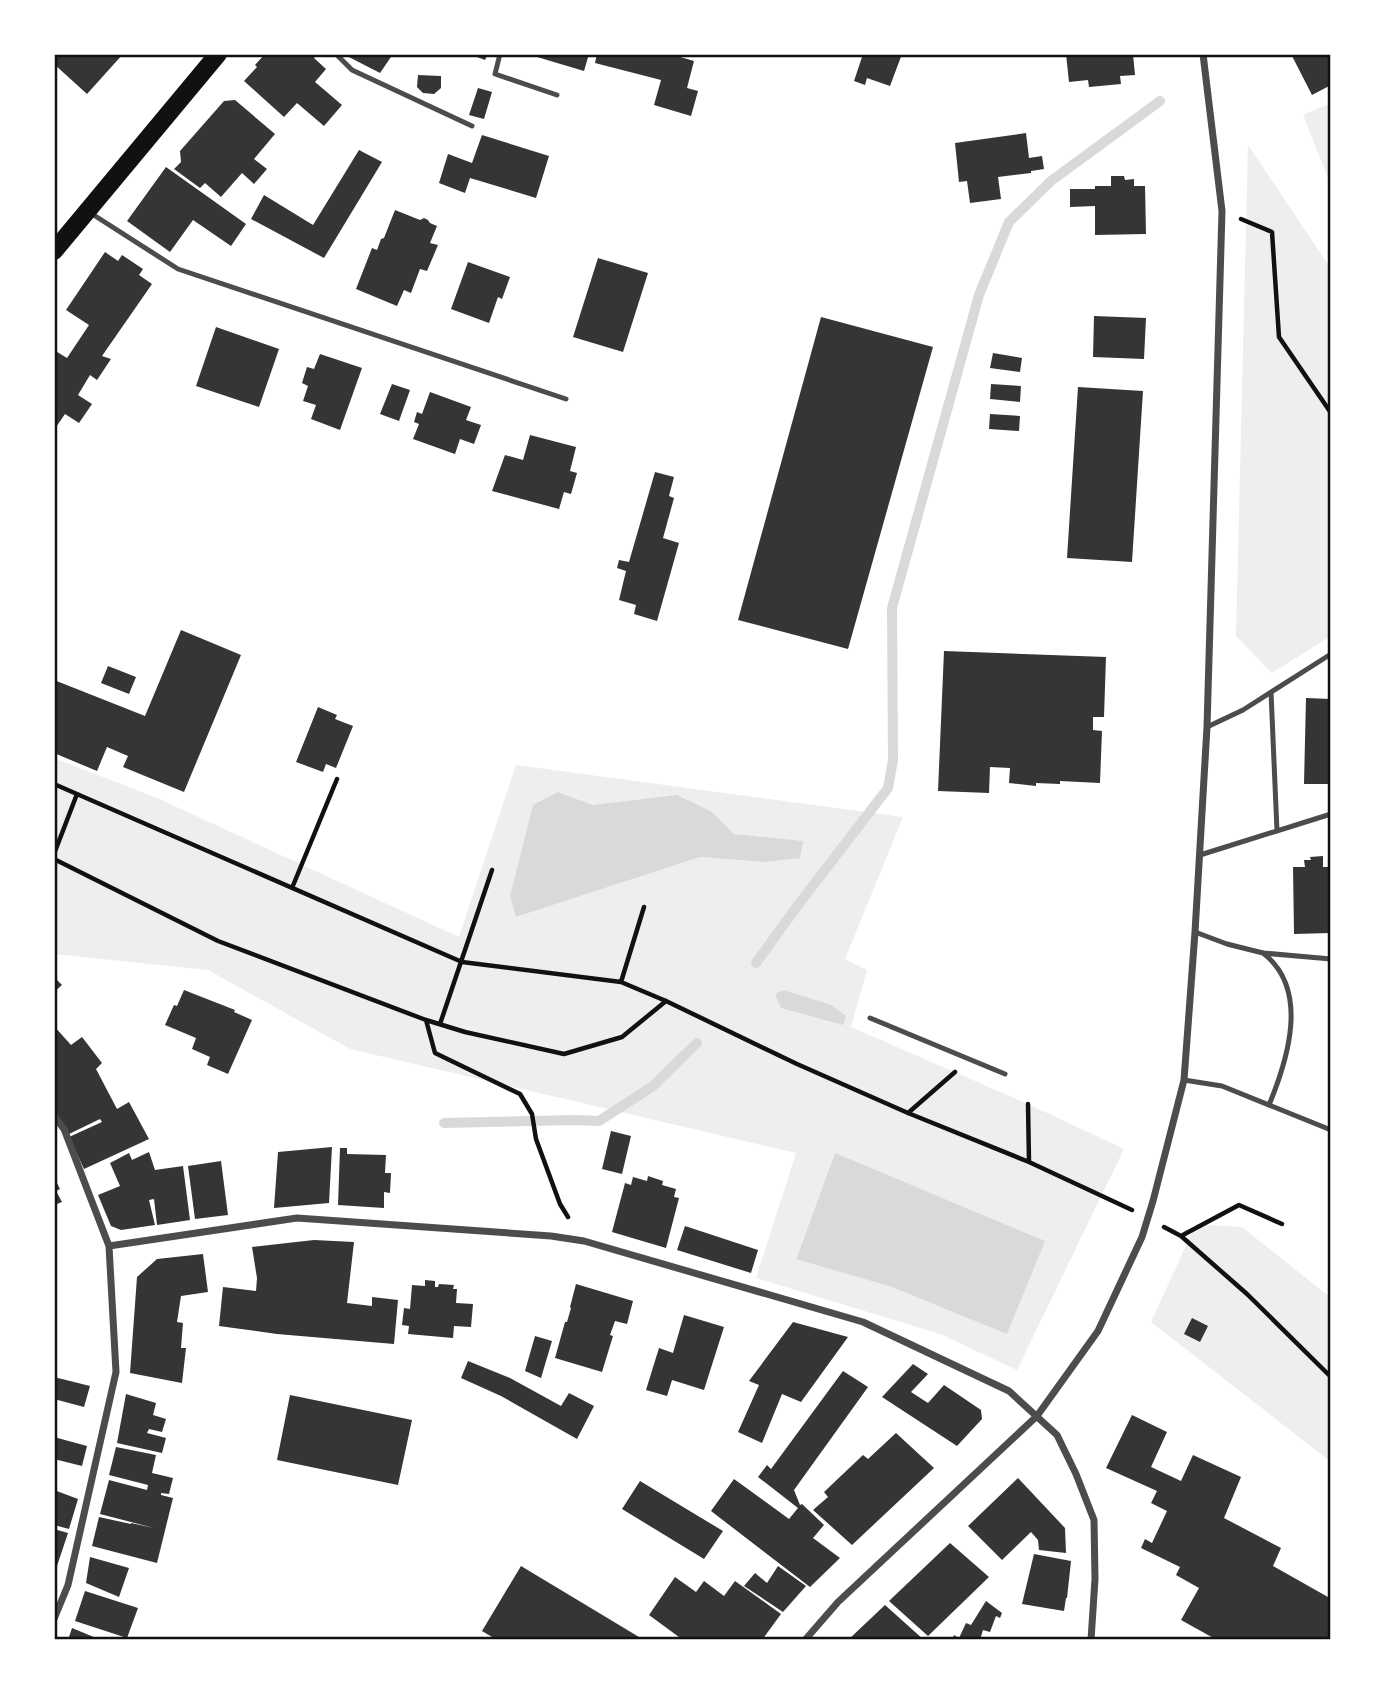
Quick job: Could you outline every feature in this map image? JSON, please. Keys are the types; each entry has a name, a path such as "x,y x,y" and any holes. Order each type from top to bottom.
{"main road":[{"path":"54,251 218,54"}],"street":[{"path":"805,1640 838,1602 1037,1416 1098,1332 1142,1237 1184,1080 1207,727 1222,211 1203,54"},
{"path":"54,1116 64,1129 109,1246 116,1372 68,1585 54,1619"},
{"path":"109,1246 297,1218 551,1236 584,1241 863,1322 1009,1391 1057,1435 1094,1520 1095,1579 1090,1640"}],"lane":[{"path":"336,54 352,70 472,125"},
{"path":"500,54 495,74 557,95"},
{"path":"87,211 178,269 566,399"},
{"path":"1207,727 1243,710 1331,654"},
{"path":"1271,692 1277,831"},
{"path":"1200,855 1331,814"},
{"path":"1195,932 1227,944 1264,953 1331,958"},
{"path":"1264,953 1281,972 1290,998 1291,1024 1278,1085 1269,1105"},
{"path":"870,1018 1005,1074"},
{"path":"1184,1080 1215,1084 1331,1130"}],"path":[{"path":"1222,211 1272,232 1279,337 1331,413"},
{"path":"292,888 337,779"},
{"path":"54,784 462,962 621,982 908,1113 1029,1162 1148,1218"},
{"path":"78,794 54,857 218,941 426,1020 465,1032 564,1054 622,1037 666,1001"},
{"path":"440,1024 492,870"},
{"path":"621,982 644,907"},
{"path":"426,1020 435,1053 520,1094 532,1114 536,1139 560,1204 584,1241"},
{"path":"908,1113 955,1073"},
{"path":"1028,1104 1029,1162"},
{"path":"1282,1224 1239,1205 1181,1236 1247,1294 1331,1377"}],"shaded area":[{"path":"1331,103 1331,185 1303,115"},
{"path":"1248,145 1331,269 1331,636 1272,673 1236,636"},
{"path":"54,758 157,798 459,937 516,765 903,817 845,959 867,970 851,1027 1124,1149 1017,1370 940,1334 756,1278 796,1153 350,1049 208,970 54,954","holes":["559,792 593,805 712,812 734,834 802,841 764,862 700,857 516,917","835,1153 892,1287 796,1258"]},
{"path":"558,792 593,805 677,795 712,812 734,834 803,841 800,858 764,862 700,857 516,917 510,896 533,805"},
{"path":"784,990 831,1005 846,1016 843,1025 781,1008 775,994"},
{"path":"835,1153 1045,1241 1007,1334 892,1287 796,1259"},
{"path":"1196,1224 1242,1227 1331,1298 1331,1462 1151,1322"}],"building":[{"path":"54,54 123,54 87,94 54,64"},
{"path":"265,54 318,54 314,58 326,69 315,82 342,105 324,126 297,103 284,117 244,81"},
{"path":"343,54 393,54 380,73"},
{"path":"469,54 488,54 485,60"},
{"path":"527,54 589,54 584,71"},
{"path":"597,54 670,54 694,61 687,88 698,91 691,116 654,105 661,80 595,63"},
{"path":"863,54 902,54 890,86 867,78 865,85 854,81"},
{"path":"1066,54 1133,54 1135,75 1120,76 1121,84 1089,87 1088,80 1069,82"},
{"path":"1291,54 1331,54 1331,85 1312,95"},
{"path":"418,75 441,76 441,88 434,94 423,93 417,87"},
{"path":"478,88 492,92 484,119 469,115"},
{"path":"235,100 275,134 254,159 267,169 254,184 242,173 221,197 205,183 200,188 174,169 181,162 180,151 224,101"},
{"path":"1026,133 1029,158 1042,156 1044,169 998,177 1001,199 970,203 967,181 959,182 955,143"},
{"path":"482,135 549,156 536,198 470,178 465,193 439,183 448,154 472,163"},
{"path":"359,150 382,162 324,258 251,219 264,195 313,225"},
{"path":"166,167 246,224 231,246 193,220 170,252 127,221"},
{"path":"1111,176 1124,176 1125,180 1134,179 1134,186 1145,186 1146,234 1095,235 1095,206 1070,207 1070,189 1111,186"},
{"path":"395,210 420,220 424,218 437,226 430,243 438,245 427,271 420,269 411,293 404,290 397,306 356,289 372,248 377,250"},
{"path":"105,252 118,261 122,255 143,269 139,275 152,284 102,356 111,359 97,380 90,375 78,395 92,404 79,423 65,414 54,430 54,350 67,358 89,325 66,310"},
{"path":"598,258 648,273 623,352 573,337"},
{"path":"468,262 510,277 502,299 498,297 489,323 451,309"},
{"path":"1094,316 1146,318 1144,359 1093,357"},
{"path":"821,317 933,347 848,649 738,620"},
{"path":"216,327 279,349 259,407 196,386"},
{"path":"993,353 1022,358 1020,372 990,368"},
{"path":"320,354 362,368 340,430 311,419 316,405 303,401 308,386 302,383 307,367 314,369"},
{"path":"392,384 410,390 399,421 380,414"},
{"path":"991,384 1021,386 1020,402 990,399"},
{"path":"1078,387 1143,391 1132,562 1067,558"},
{"path":"430,392 471,407 466,420 481,425 474,444 460,439 455,454 413,439 419,424 414,422 417,412 422,414"},
{"path":"990,414 1020,416 1019,431 989,429"},
{"path":"530,435 576,447 570,471 577,473 571,494 564,492 559,509 492,491 505,455 523,460"},
{"path":"655,472 674,477 669,496 674,498 663,538 679,543 657,621 634,614 636,605 619,600 626,571 617,568 619,560 629,562"},
{"path":"181,630 241,655 184,792 123,767 128,756 107,747 97,771 54,753 54,680 145,716"},
{"path":"944,651 1106,657 1104,717 1093,717 1093,730 1102,731 1100,783 1060,781 1060,784 1036,783 1036,786 1009,783 1010,768 990,767 989,793 938,791"},
{"path":"108,666 136,677 129,694 101,683"},
{"path":"1306,698 1331,699 1331,784 1304,784"},
{"path":"318,707 337,715 335,719 353,726 336,768 326,764 323,772 296,762"},
{"path":"1323,856 1323,867 1331,867 1331,933 1294,934 1293,867 1305,867 1304,860"},
{"path":"54,977 62,985 54,992"},
{"path":"184,990 235,1010 234,1012 252,1020 228,1074 207,1065 210,1057 192,1049 196,1038 165,1025"},
{"path":"54,1026 71,1045 82,1037 102,1063 96,1069 117,1109 129,1102 149,1139 84,1169 69,1137 102,1122 100,1119 67,1135 54,1109"},
{"path":"611,1131 631,1136 622,1174 602,1169"},
{"path":"332,1147 329,1203 274,1208 278,1152"},
{"path":"340,1148 347,1148 347,1154 386,1155 385,1173 391,1173 390,1193 384,1192 384,1208 338,1205"},
{"path":"149,1152 155,1170 183,1166 190,1220 157,1225 154,1199 149,1200 155,1225 121,1230 111,1226 98,1195 120,1186 110,1163 129,1153 132,1160"},
{"path":"221,1161 228,1215 195,1219 188,1166"},
{"path":"648,1176 663,1181 662,1185 676,1189 674,1197 679,1198 666,1248 612,1232 625,1183 631,1185 633,1177 647,1181"},
{"path":"54,1177 60,1189 56,1191 62,1202 54,1205"},
{"path":"685,1226 758,1250 751,1273 677,1250"},
{"path":"314,1240 354,1242 347,1303 372,1306 372,1297 398,1300 394,1344 219,1326 223,1287 256,1291 257,1278 252,1247"},
{"path":"203,1254 208,1292 181,1296 177,1322 183,1323 181,1348 186,1348 182,1383 130,1373 137,1277 157,1259"},
{"path":"425,1280 435,1281 435,1287 439,1284 454,1285 453,1289 457,1289 456,1303 473,1304 471,1327 454,1326 453,1338 408,1334 409,1326 402,1325 404,1308 410,1309 412,1285 425,1286"},
{"path":"576,1284 633,1301 627,1324 615,1321 602,1372 555,1358"},
{"path":"684,1315 724,1327 704,1390 672,1380 667,1396 646,1390 659,1348 673,1353"},
{"path":"1192,1318 1208,1326 1200,1342 1184,1334"},
{"path":"793,1322 848,1337 801,1402 782,1394 762,1443 738,1432 759,1385 749,1381"},
{"path":"535,1336 552,1341 541,1378 525,1371"},
{"path":"468,1361 510,1378 561,1406 569,1393 594,1406 577,1439 501,1396 461,1378"},
{"path":"913,1364 928,1374 911,1392 928,1403 944,1385 981,1410 982,1419 957,1446 882,1397"},
{"path":"843,1371 868,1387 794,1490 800,1505 824,1525 813,1538 840,1558 810,1587 711,1511 734,1479 789,1519 798,1508 758,1477 767,1465 771,1469"},
{"path":"54,1377 90,1386 84,1407 54,1399"},
{"path":"126,1394 156,1403 153,1415 166,1419 162,1432 149,1429 147,1433 166,1438 162,1453 117,1443"},
{"path":"290,1395 412,1420 398,1485 277,1460"},
{"path":"1132,1415 1167,1432 1151,1467 1181,1481 1193,1455 1241,1477 1224,1518 1281,1548 1273,1566 1328,1597 1331,1593 1331,1640 1217,1640 1181,1620 1199,1588 1176,1575 1180,1567 1141,1548 1145,1539 1152,1543 1167,1511 1151,1503 1157,1491 1106,1468"},
{"path":"896,1433 934,1468 852,1545 813,1510 828,1497 824,1492 863,1455 868,1459"},
{"path":"54,1437 87,1446 82,1466 54,1459"},
{"path":"116,1447 156,1455 152,1473 173,1478 169,1494 161,1493 173,1498 157,1563 92,1546 99,1517 154,1528 100,1514 109,1480 147,1490 148,1485 109,1475"},
{"path":"1018,1478 1065,1528 1066,1553 1039,1550 1038,1540 1031,1532 1002,1560 968,1526"},
{"path":"640,1481 723,1531 704,1559 622,1509"},
{"path":"54,1490 78,1499 69,1529 54,1525"},
{"path":"54,1529 68,1533 55,1572 54,1572"},
{"path":"950,1543 989,1577 928,1636 889,1601"},
{"path":"1034,1554 1071,1561 1064,1611 1022,1604"},
{"path":"90,1557 129,1568 119,1597 86,1583"},
{"path":"521,1566 644,1640 497,1640 482,1631"},
{"path":"778,1566 806,1586 783,1612 744,1586 755,1573 767,1583"},
{"path":"675,1577 696,1592 704,1581 724,1596 735,1581 781,1614 762,1640 683,1640 649,1615"},
{"path":"85,1591 138,1608 127,1638 75,1621"},
{"path":"986,1601 1002,1613 1000,1618 996,1616 990,1632 983,1630 980,1640 952,1640 954,1635 959,1638 966,1623 971,1625"},
{"path":"885,1605 924,1640 848,1640"},
{"path":"72,1628 101,1640 68,1640"}],"waterway":[{"path":"756,963 888,788 893,760 892,608 979,295 1009,222 1051,181 1160,101"},
{"path":"444,1123 599,1121 653,1086 697,1043"}]}
